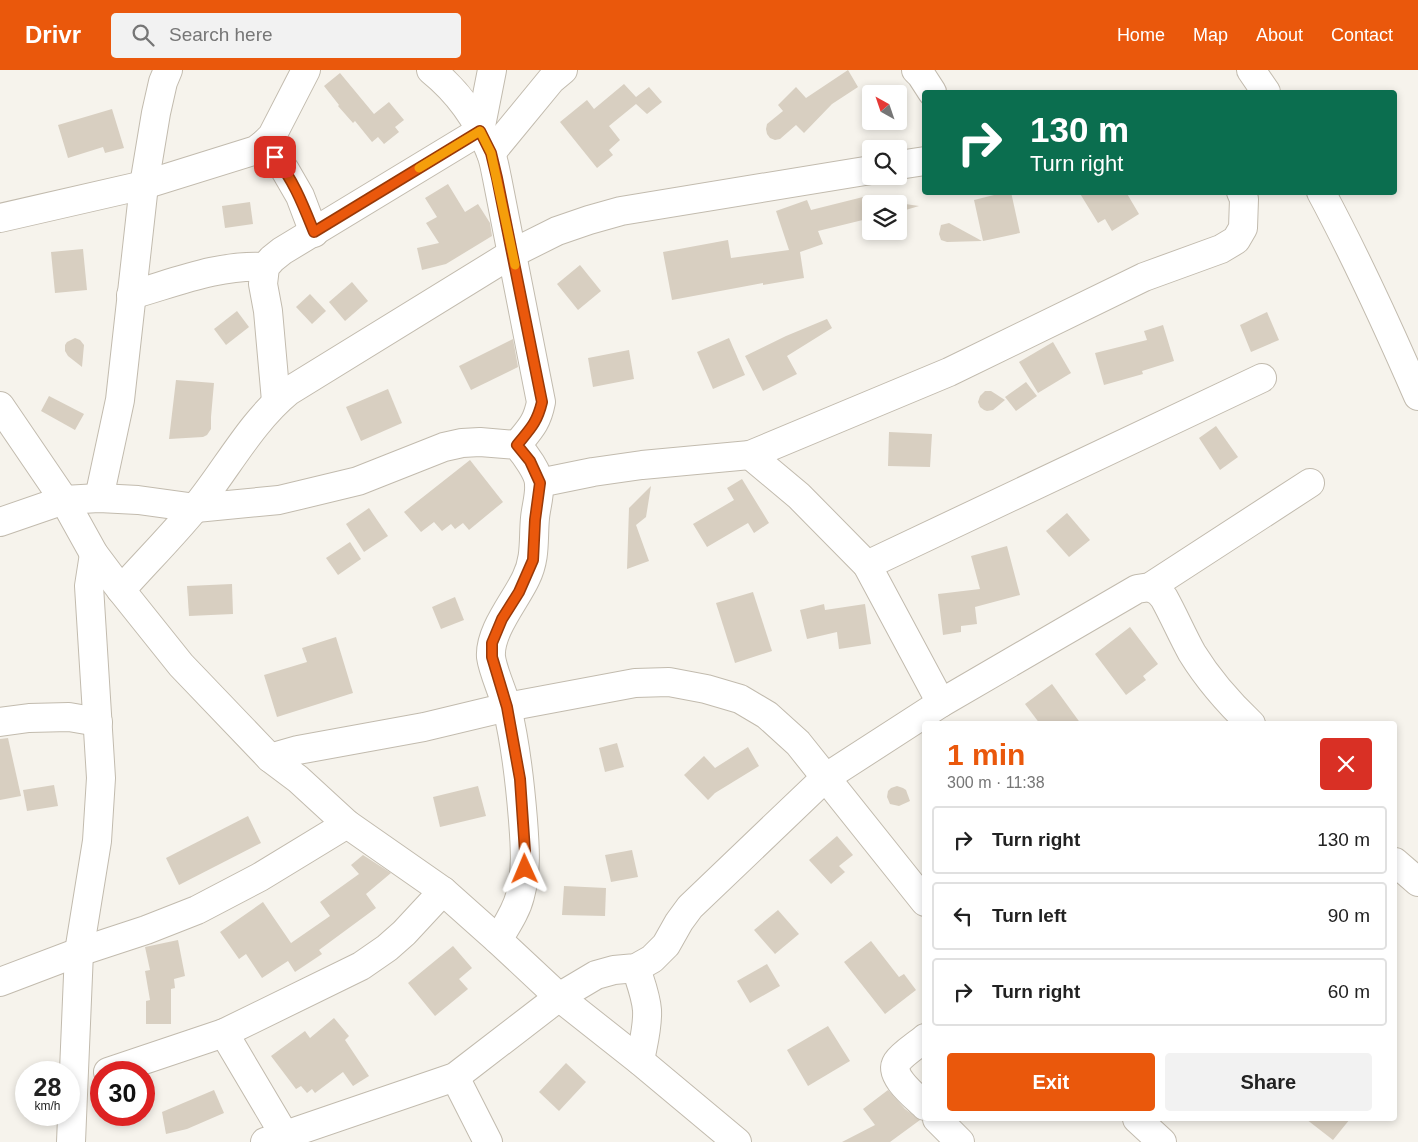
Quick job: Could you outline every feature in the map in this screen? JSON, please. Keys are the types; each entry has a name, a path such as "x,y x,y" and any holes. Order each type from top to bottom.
{"street":[{"path":"99,498 120,400 144,185 156,112 163,82 168,70"},
{"path":"0,218 144,185 256,150 272,136 306,70"},
{"path":"431,70 458,95 486,142"},
{"path":"492,70 487,89 486,142 513,253 542,402 535,424 517,445"},
{"path":"276,401 268,311 263,284 265,267 272,258 314,232 486,142 563,70"},
{"path":"916,70 931,90"},
{"path":"1251,70 1265,90"},
{"path":"264,144 285,170 300,196 314,232"},
{"path":"907,164 922,161"},
{"path":"120,590 196,508 276,401 289,391 513,253 557,231 621,211 862,171"},
{"path":"540,483 593,472 642,465 750,455 948,372 1144,277 1221,249 1236,240 1243,228 1244,195"},
{"path":"1323,195 1389,329 1418,396"},
{"path":"131,295 217,271 239,267 265,267"},
{"path":"867,565 1262,378"},
{"path":"0,406 64,500 94,554 120,590 181,665 270,758 298,779 347,824 442,891 498,940 559,998 640,1061 736,1142"},
{"path":"0,522 64,500 99,498 138,500 196,508 279,500 358,481 444,447 480,442 517,445 530,461 540,483 535,520 533,560 519,592 502,619 492,643 492,657 507,707 520,779 525,852 525,869 520,897 516,909 498,940"},
{"path":"750,455 799,496 867,565 941,703"},
{"path":"224,1033 275,1139 455,1077 559,998 596,976 614,970 636,968 652,959 666,945 678,922 690,907 825,778 941,703 1137,589 1150,587 1310,483"},
{"path":"75,1061 80,952 97,841 101,778 89,586 94,554"},
{"path":"1150,587 1159,592 1164,598 1193,654 1217,687 1248,721"},
{"path":"270,758 298,750 424,727 507,707 635,683 669,682 706,689 740,700 767,715 798,743 922,898"},
{"path":"0,722 29,718 69,717 98,722"},
{"path":"0,982 146,930 196,910 260,877 347,824"},
{"path":"1397,864 1418,882"},
{"path":"141,1061 224,1033 361,966 387,948 404,933 442,891"},
{"path":"636,968 647,1010 640,1061"},
{"path":"922,1040 896,1063 895,1069 899,1080 922,1103"},
{"path":"455,1077 488,1142"},
{"path":"939,1121 960,1142"},
{"path":"1139,1121 1162,1142"},
{"path":"71,1142 72,1126"}],"building":[{"path":"848,70 858,87 832,104 804,133 796,125 780,139 770,138 767,134 767,124 783,111 778,105 796,87 806,98"},
{"path":"340,73 374,114 389,102 404,120 395,127 399,132 384,144 378,137 372,142 355,121 353,123 338,106 324,86"},
{"path":"624,84 636,97 649,87 662,102 647,114 636,104 609,126 620,140 609,150 613,155 597,168 560,122 587,100 594,109"},
{"path":"112,109 124,148 105,153 103,147 68,158 58,125"},
{"path":"448,184 465,212 478,204 490,223 492,236 446,264 422,270 417,248 439,243 426,223 437,217 425,198"},
{"path":"994,195 1012,195 1020,233 983,241 974,200"},
{"path":"1081,195 1128,195 1139,214 1112,231 1105,219 1098,223"},
{"path":"862,197 862,220 818,231 823,244 800,252 804,278 763,285 763,283 672,300 663,252 728,240 731,258 789,250 776,211 807,200 811,210"},
{"path":"250,202 253,224 225,228 222,206"},
{"path":"907,204 919,206 907,210"},
{"path":"949,223 982,241 947,242 941,240 939,234 941,225"},
{"path":"83,249 87,290 55,293 51,252"},
{"path":"580,265 601,291 578,310 557,284"},
{"path":"352,282 368,301 345,321 329,302"},
{"path":"310,294 326,311 312,324 296,307"},
{"path":"237,311 249,327 226,345 214,329"},
{"path":"1267,312 1279,340 1251,352 1240,325"},
{"path":"827,319 832,328 787,356 797,374 763,391 745,356"},
{"path":"1163,325 1174,361 1142,371 1143,374 1104,385 1095,353 1147,340 1144,331"},
{"path":"75,338 84,345 82,367 68,356 65,351 67,342"},
{"path":"729,338 745,375 713,389 697,352"},
{"path":"513,339 518,367 471,390 459,366"},
{"path":"1053,342 1071,373 1038,393 1019,362"},
{"path":"629,350 634,379 593,387 588,358"},
{"path":"176,380 214,383 211,429 207,435 203,437 169,439"},
{"path":"1026,382 1037,396 1016,411 1005,397"},
{"path":"388,389 402,423 361,441 346,407"},
{"path":"985,391 991,391 1005,400 993,410 984,410 978,402 980,396"},
{"path":"49,396 84,414 75,430 41,411"},
{"path":"1216,426 1238,457 1220,470 1199,438"},
{"path":"889,432 932,434 930,467 888,466"},
{"path":"470,460 503,502 469,530 463,523 455,529 451,524 442,531 434,522 421,532 404,512"},
{"path":"742,479 769,523 754,533 748,523 707,547 693,524 734,500 727,488"},
{"path":"651,486 646,517 636,525 649,561 627,569 629,508"},
{"path":"369,508 388,536 364,552 346,524"},
{"path":"1067,513 1090,540 1069,557 1046,531"},
{"path":"350,542 361,559 338,575 326,558"},
{"path":"1007,546 1020,595 975,607 977,624 961,626 961,632 943,635 938,594 980,589 971,556"},
{"path":"232,584 233,614 189,616 187,586"},
{"path":"753,592 772,651 735,663 716,603"},
{"path":"455,597 464,620 441,629 432,607"},
{"path":"824,604 825,610 865,604 871,644 839,649 837,632 807,639 800,610"},
{"path":"1130,627 1158,664 1143,676 1146,680 1126,695 1095,654"},
{"path":"336,637 353,693 277,717 264,675 307,662 302,648"},
{"path":"1052,684 1079,721 1038,721 1025,704"},
{"path":"8,738 21,796 0,800 0,739"},
{"path":"617,743 624,767 605,772 599,748"},
{"path":"748,747 759,766 715,793 708,800 684,775 704,756 715,768"},
{"path":"54,785 58,806 27,811 23,790"},
{"path":"478,786 486,816 440,827 433,797"},
{"path":"897,786 906,790 910,801 899,806 890,804 887,797 888,791"},
{"path":"248,816 261,843 179,885 166,858"},
{"path":"837,836 853,855 839,866 845,872 831,884 809,860"},
{"path":"632,850 638,877 611,882 605,855"},
{"path":"363,855 391,873 366,894 376,908 319,950 322,954 295,972 288,961 262,978 246,954 239,959 220,932 263,902 291,943 330,916 320,902 359,874 351,865"},
{"path":"564,886 606,888 605,916 562,915"},
{"path":"778,910 799,934 775,954 754,930"},
{"path":"178,940 185,976 174,979 175,988 171,989 171,1024 146,1024 146,1001 150,1000 145,971 150,970 145,947"},
{"path":"871,941 899,977 904,974 916,990 885,1014 844,962"},
{"path":"453,946 472,968 459,979 468,989 435,1016 408,983"},
{"path":"767,964 780,986 750,1003 737,981"},
{"path":"334,1018 349,1036 345,1040 369,1076 353,1086 343,1072 315,1093 312,1089 307,1093 301,1086 296,1089 271,1056 305,1031 310,1038"},
{"path":"828,1026 850,1061 808,1086 787,1050"},
{"path":"566,1063 586,1082 559,1111 539,1092"},
{"path":"214,1090 224,1113 187,1129 166,1134 162,1112"},
{"path":"888,1090 905,1109 920,1120 890,1142 842,1142 875,1125 863,1109"},
{"path":"1309,1121 1348,1121 1333,1140"}],"slow traffic":[{"path":"419,168 480,131 491,153 515,265"}],"route":[{"path":"275,157 300,196 314,232 480,131 491,153 542,402 535,424 517,445 530,461 540,483 535,520 533,560 527,576 502,619 492,643 492,657 507,707 520,779 525,869"}]}
